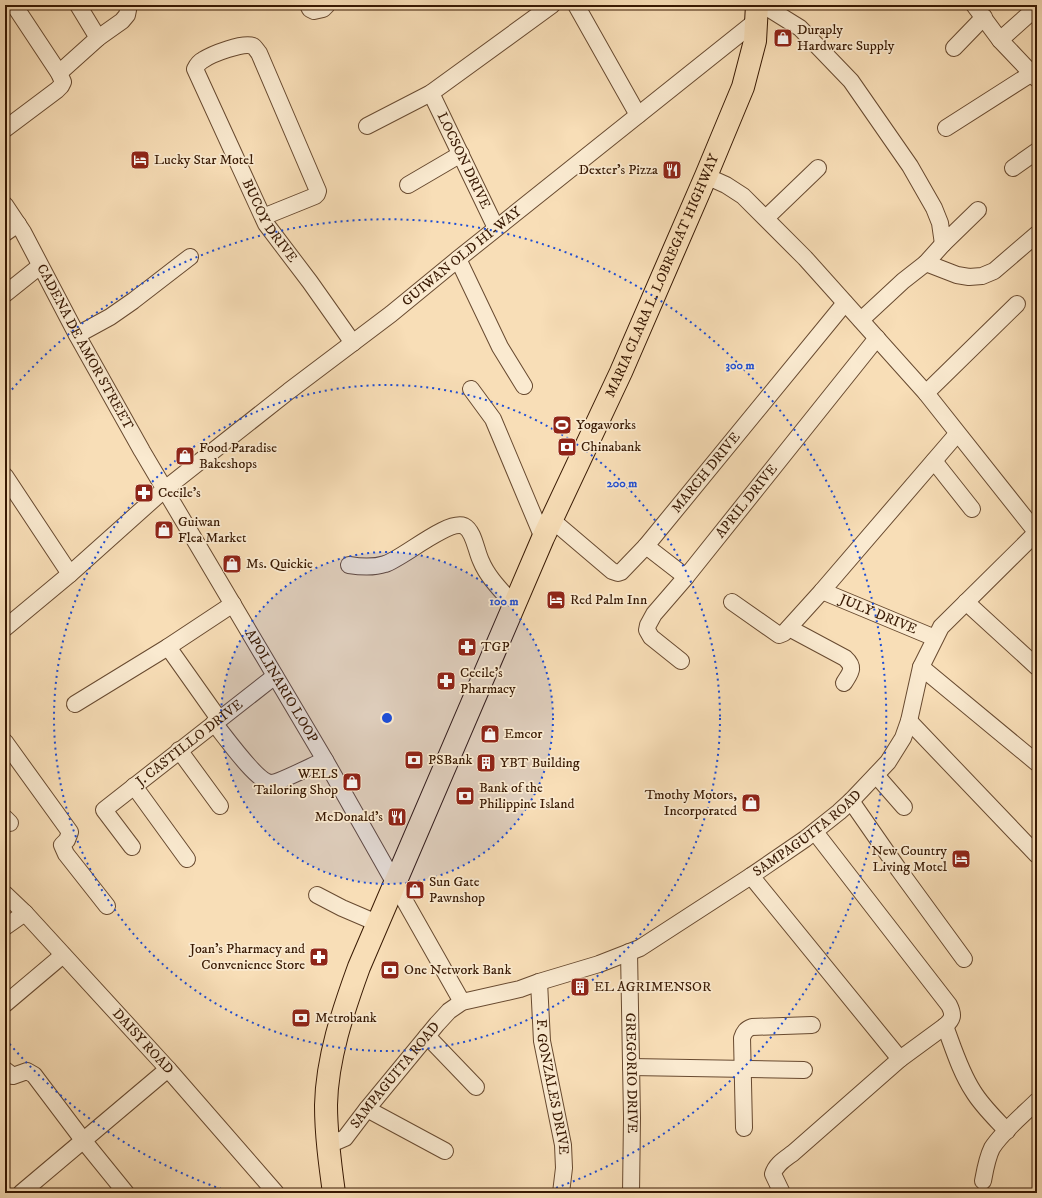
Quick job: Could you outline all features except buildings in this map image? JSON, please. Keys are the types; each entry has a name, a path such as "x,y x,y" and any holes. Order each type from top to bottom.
{"highway":[{"name":"MARIA CLARA L. LOBREGAT HIGHWAY","path":"334,1193 327,1142 326,1105 332,1056 346,1004 359,967 514,605 621,372 706,176 743,87 755,41 759,10"}],"street":[{"path":"5,129 57,90 61,86 62,82 59,73 14,5"},
{"path":"78,5 98,38"},
{"path":"59,73 98,38 122,21 127,15 128,5"},
{"path":"308,5 310,9 317,11 327,5"},
{"path":"367,126 431,93 552,5"},
{"path":"576,5 638,115"},
{"path":"1000,40 1037,7"},
{"path":"759,10 777,12 800,28 851,81 910,166 934,208 940,223 943,244"},
{"name":"GUIWAN OLD HI-WAY","path":"5,628 70,574 165,489 391,314 638,115 759,10"},
{"path":"946,128 1035,74 1000,40 979,11 954,48"},
{"name":"BUCOY DRIVE","path":"263,217 315,196 318,191 259,53 254,46 247,45 204,59 198,64 195,70 266,224 310,282 353,343"},
{"name":"LOCSON DRIVE","path":"431,93 496,228"},
{"path":"1013,168 1037,151"},
{"path":"408,185 461,154"},
{"path":"766,218 818,168"},
{"path":"706,176 734,189 766,218 805,258 926,393 957,434 1037,532"},
{"name":"CADENA DE AMOR STREET","path":"5,205 11,228 40,266 77,335 165,489"},
{"path":"861,320 903,281 926,263 978,210"},
{"path":"926,263 957,275 969,277 982,276 994,271 1037,234"},
{"path":"77,335 110,317 190,257"},
{"path":"458,259 500,347 524,386"},
{"path":"5,294 40,266"},
{"name":"MARCH DRIVE","path":"548,529 612,571 618,573 624,570 646,546 845,302"},
{"path":"926,393 1017,304"},
{"name":"APRIL DRIVE","path":"680,661 651,637 647,630 654,614 686,577 877,338"},
{"path":"471,389 493,419 548,529"},
{"path":"732,602 778,635 784,633 790,628 957,434"},
{"path":"934,461 972,509"},
{"path":"5,476 70,574"},
{"name":"APOLINARIO LOOP","path":"165,489 325,760 395,884"},
{"path":"349,565 364,568 386,564 441,531 457,525 464,526 471,534 481,562 487,572 514,605"},
{"name":"SAMPAGUITA ROAD","path":"327,1142 338,1141 345,1138 427,1036 449,1012 462,1002 520,989 599,964 649,943 815,832 852,802 888,762 903,738 909,720 921,667 941,627 1037,532"},
{"path":"646,546 686,577"},
{"name":"JULY DRIVE","path":"822,591 935,638"},
{"path":"966,602 1037,666"},
{"path":"75,704 168,647 233,604"},
{"path":"790,628 850,662 852,665 851,671 844,683"},
{"path":"168,647 216,721 254,773 263,780 271,783 279,781 325,760"},
{"path":"921,667 1037,763"},
{"name":"J. CASTILLO DRIVE","path":"132,847 104,810 275,676"},
{"path":"909,720 1037,855"},
{"path":"5,742 70,832 67,840 62,845 62,848 108,906"},
{"path":"179,750 220,806"},
{"path":"876,775 904,807"},
{"path":"134,786 187,859"},
{"path":"852,802 899,870 964,959"},
{"path":"782,1193 773,1174 774,1168 900,1059 945,1026 952,1017 950,1005 815,832"},
{"path":"751,876 900,1059"},
{"path":"395,884 462,1002"},
{"name":"DAISY ROAD","path":"5,894 25,913 168,1069 276,1193"},
{"path":"316,895 377,923"},
{"path":"5,927 25,913"},
{"name":"GREGORIO DRIVE","path":"629,952 631,1193"},
{"path":"5,1004 63,954"},
{"name":"F. GONZALES DRIVE","path":"540,982 542,1041 563,1145 564,1168 561,1193"},
{"path":"744,1128 742,1038 747,1029 757,1027 812,1025"},
{"path":"945,1026 973,1092 1007,1131"},
{"path":"427,1036 476,1087"},
{"path":"631,1067 804,1070"},
{"path":"21,1193 168,1069"},
{"path":"5,1070 13,1076 27,1071 30,1072 126,1193"},
{"path":"983,1181 987,1161 993,1148 1007,1131 1037,1101"},
{"path":"367,1109 445,1151"}],"place":[{"name":"Duraply Hardware Supply","path":"783,38"},
{"name":"Lucky Star Motel","path":"140,160"},
{"name":"Dexter's Pizza","path":"672,170"},
{"name":"Yogaworks","path":"562,425"},
{"name":"Chinabank","path":"567,447"},
{"name":"Food Paradise Bakeshops","path":"185,456"},
{"name":"Cecile's","path":"144,493"},
{"name":"Guiwan Flea Market","path":"164,530"},
{"name":"Ms. Quickie","path":"232,564"},
{"name":"Red Palm Inn","path":"556,600"},
{"name":"TGP","path":"467,647"},
{"name":"Cecile's Pharmacy","path":"446,681"},
{"name":"Emcor","path":"490,734"},
{"name":"PSBank","path":"414,760"},
{"name":"YBT Building","path":"486,763"},
{"name":"WELS Tailoring Shop","path":"352,782"},
{"name":"Bank of the Philippine Island","path":"465,796"},
{"name":"Tmothy Motors, Incorporated","path":"751,803"},
{"name":"McDonald's","path":"397,817"},
{"name":"New Country Living Motel","path":"961,859"},
{"name":"Sun Gate Pawnshop","path":"415,890"},
{"name":"Joan's Pharmacy and Convenience Store","path":"319,957"},
{"name":"One Network Bank","path":"390,970"},
{"name":"EL AGRIMENSOR","path":"580,987"},
{"name":"Metrobank","path":"301,1018"}]}
